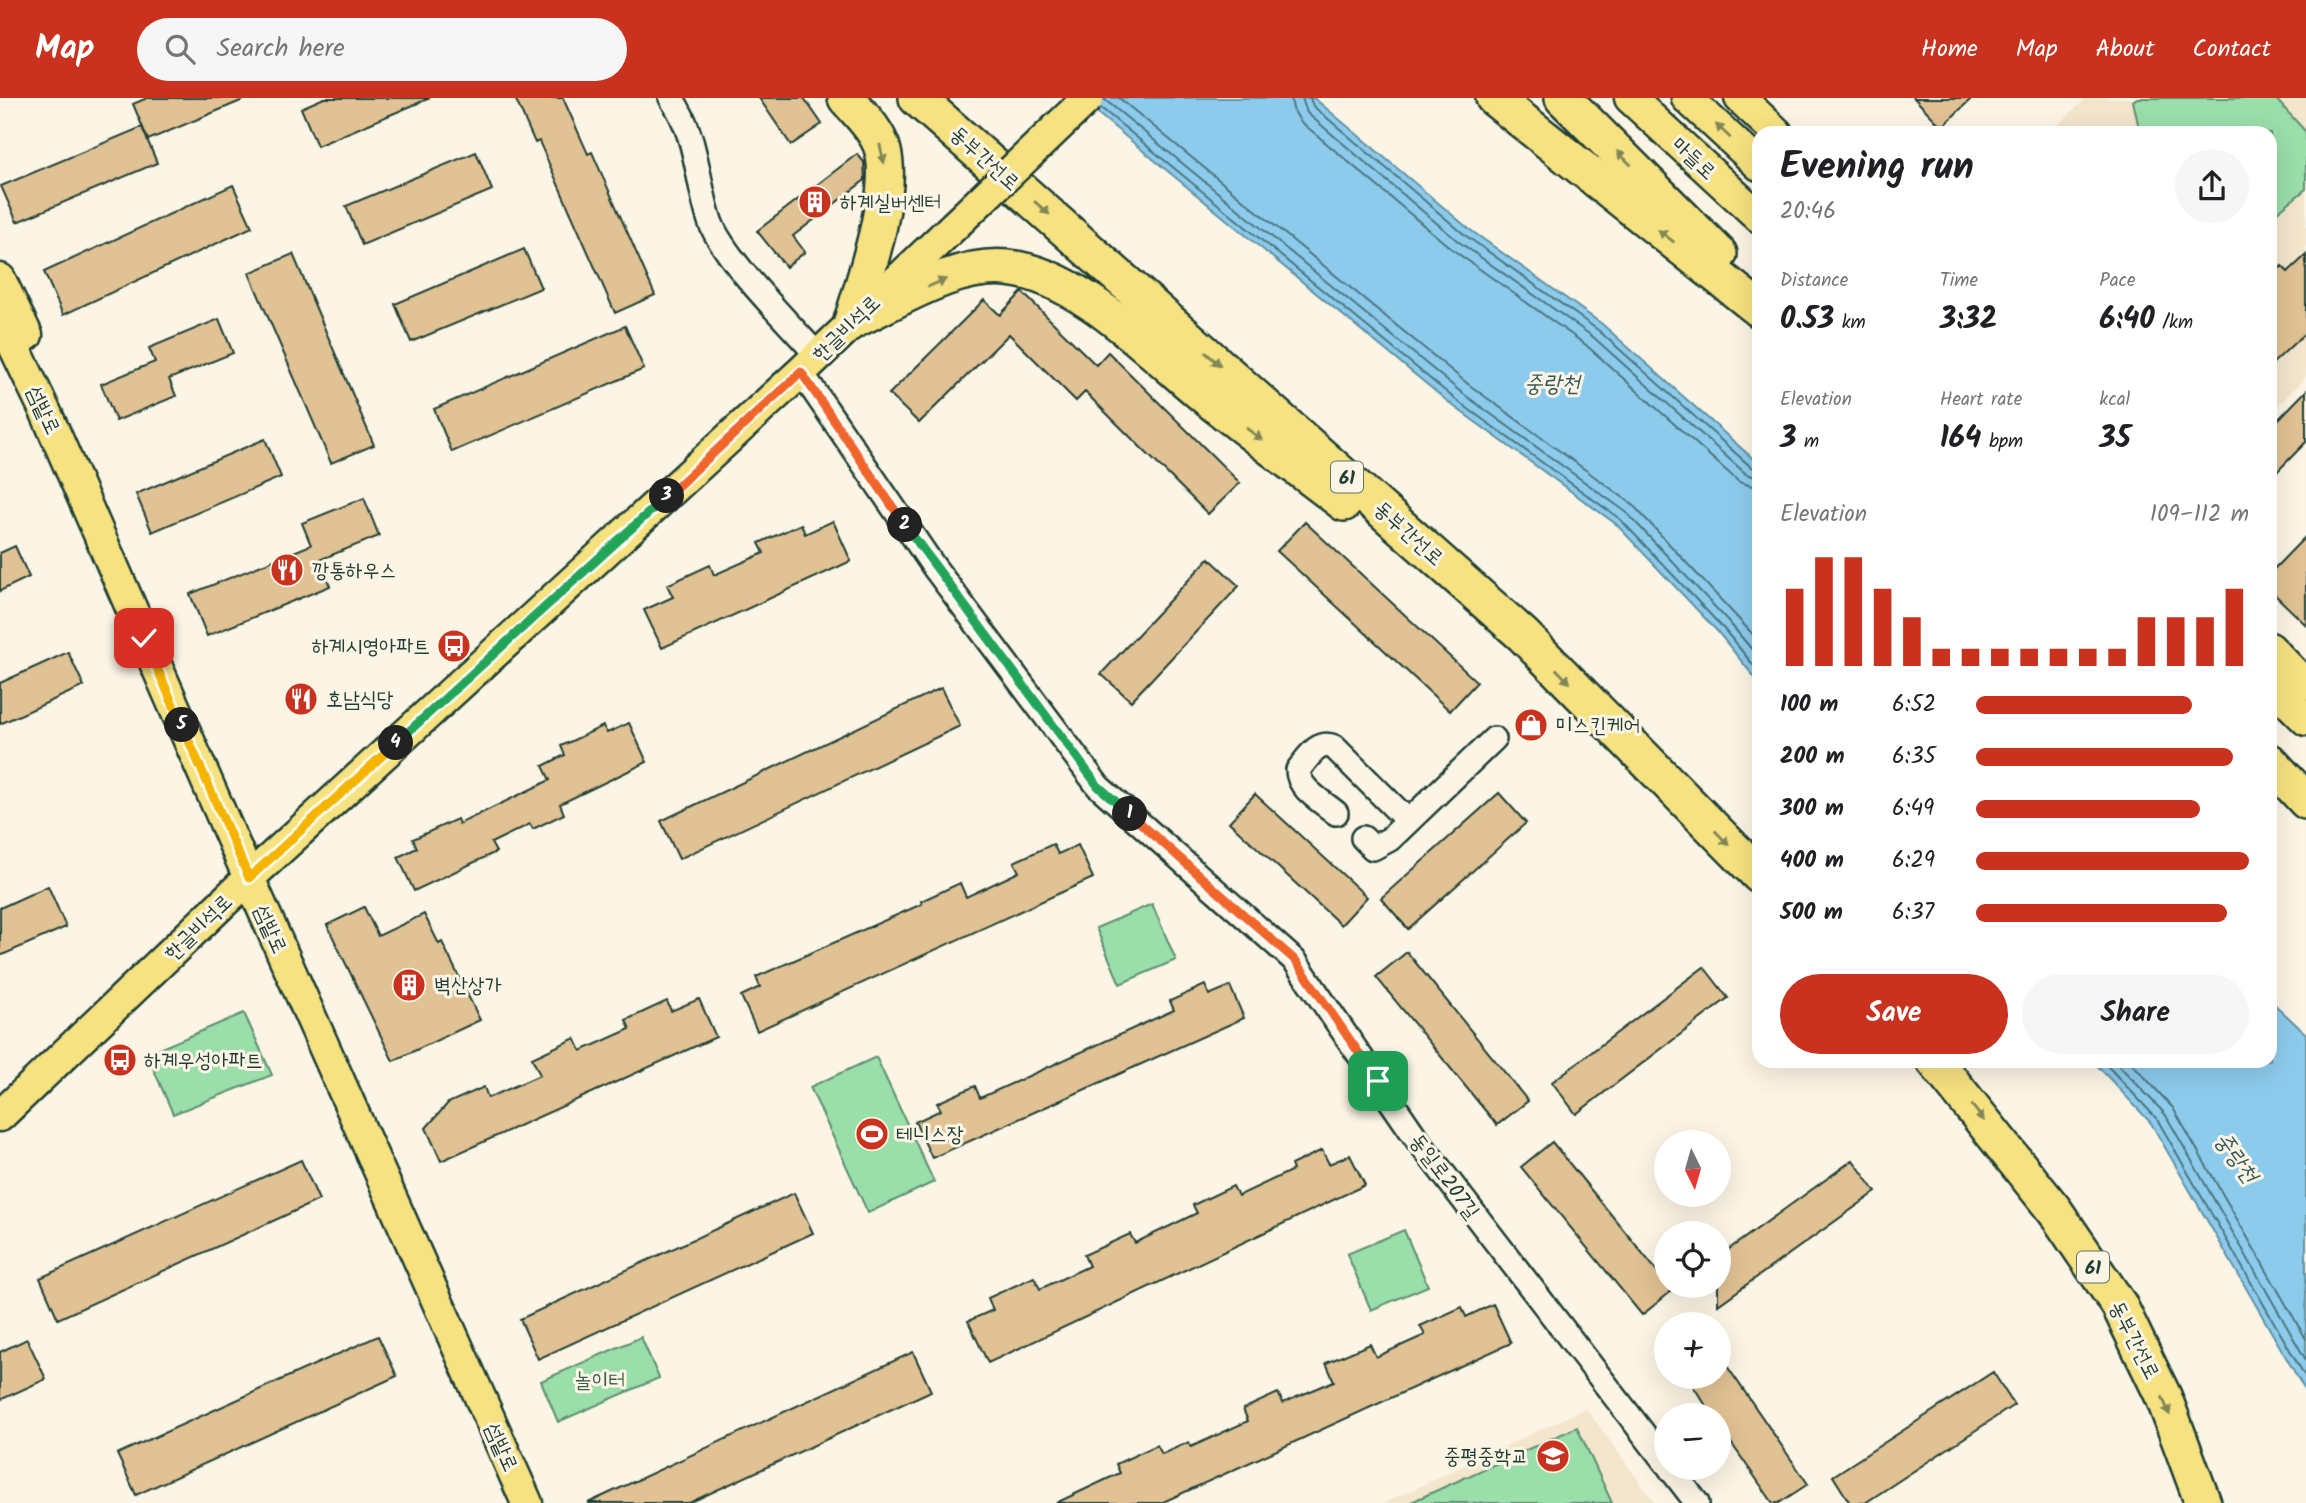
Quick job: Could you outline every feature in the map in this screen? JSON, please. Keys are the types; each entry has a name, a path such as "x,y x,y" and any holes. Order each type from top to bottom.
{"highway":[{"path":"846,98 867,122 883,150 886,176 872,253 852,321"},
{"name":"동부간선로","path":"918,98 1523,635 1752,868"},
{"path":"1494,98 1752,303"},
{"path":"1518,98 1559,134 1599,183"},
{"path":"1563,98 1752,286"},
{"path":"852,321 962,272 1006,267 1046,276 1099,309 1438,582 1523,635"},
{"path":"2277,770 2306,801"},
{"name":"동부간선로","path":"1940,1068 2055,1211 2119,1305 2164,1398 2203,1503"}],"main road":[{"name":"한글비석로","path":"0,1116 249,878 809,364 1087,98"},
{"name":"마들로","path":"1630,98 1752,211"},
{"name":"마들로","path":"1687,98 1752,158"},
{"path":"1740,98 1770,126"},
{"path":"0,279 46,375 47,415"},
{"name":"섬밭로","path":"0,317 47,415 527,1503"},
{"path":"0,355 20,398 47,415"},
{"path":"2277,655 2306,685"},
{"path":"2277,690 2304,714"}],"street":[{"name":"동일로207길","path":"671,98 696,153 710,222 726,249 809,364 934,567 1098,786 1296,961 1419,1142 1654,1447"},
{"path":"1363,838 1376,848 1494,739"},
{"path":"1336,813 1300,784 1298,777 1298,770 1318,746 1326,744 1334,747 1407,820"},
{"path":"1679,1480 1697,1503"}],"shaded area":[{"path":"2086,98 2306,98 2306,377 2277,407 2277,126 2057,126"},
{"name":"중평중학교","path":"1586,1408 1655,1503 1384,1503"}],"green space":[{"path":"2137,98 2275,98 2306,132 2306,189 2277,212 2277,126 2138,126 2133,101"},
{"path":"1152,904 1176,960 1120,984 1096,928"},
{"path":"244,1013 272,1075 173,1114 147,1054"},
{"name":"테니스장","path":"876,1057 934,1182 868,1213 810,1087"},
{"path":"1404,1230 1428,1286 1371,1310 1347,1254"},
{"name":"놀이터","path":"641,1337 659,1378 558,1422 541,1381"},
{"path":"1577,1427 1612,1503 1409,1503"}],"water":[{"name":"중랑천","path":"1079,98 1314,98 1469,229 1602,324 1752,458 1752,674 1718,632 1616,524 1452,405"},
{"name":"중랑천","path":"2277,1007 2306,1034 2306,1392 2151,1123 2100,1068 2277,1068"}],"building":[{"path":"147,98 248,98 148,140 133,104"},
{"path":"324,98 430,98 317,146 301,108"},
{"path":"515,98 563,98 588,154 592,152 655,295 615,313 539,141 535,143"},
{"path":"759,98 804,98 822,124 791,145"},
{"path":"1914,98 1972,98 1943,126"},
{"path":"142,127 157,163 17,222 1,186"},
{"path":"476,152 492,190 362,245 346,206"},
{"name":"하계실버센터","path":"857,154 864,162 865,180 793,236 805,252 786,267 757,231"},
{"path":"233,185 252,227 63,315 44,272"},
{"path":"524,249 541,288 411,342 395,304"},
{"path":"293,254 374,445 331,463 249,273"},
{"path":"2306,255 2306,332 2277,359 2277,271 2282,266 2288,272"},
{"path":"1022,292 1096,365 1108,352 1240,483 1208,514 1085,392 1076,401 1009,334 919,423 889,394 984,300 1000,315"},
{"path":"219,319 233,353 169,379 176,396 116,421 101,384 155,362 149,348"},
{"path":"625,326 644,369 452,452 434,409"},
{"path":"2306,391 2306,442 2277,472 2277,421"},
{"path":"265,439 281,477 152,532 136,494"},
{"path":"364,498 379,536 319,560 330,586 207,636 190,594 311,545 302,523"},
{"path":"833,521 851,561 662,648 644,610 673,597 667,585 710,565 714,575 764,553 759,543 801,524 805,534"},
{"path":"1305,522 1477,682 1450,711 1277,551"},
{"path":"2306,536 2306,625 2277,597 2277,566"},
{"path":"15,546 29,577 0,591 0,553"},
{"path":"1209,558 1239,586 1131,701 1101,674"},
{"path":"68,652 84,686 0,724 0,683"},
{"path":"941,688 960,726 679,859 661,821"},
{"path":"629,723 647,762 560,804 564,814 533,829 530,824 491,843 496,852 414,891 398,857 417,848 413,839 457,819 459,824 550,780 543,766 565,755 561,746 603,726 607,733"},
{"path":"1499,793 1526,823 1408,929 1381,898"},
{"path":"1255,794 1367,897 1341,925 1229,822"},
{"path":"1053,844 1058,854 1078,845 1093,878 757,1031 741,996 760,987 756,977 922,904 921,901 960,883 966,897 1019,872 1014,862"},
{"path":"48,886 66,927 0,956 0,908"},
{"name":"벽산상가","path":"364,907 378,936 424,914 439,944 442,942 480,1020 393,1061 327,925"},
{"path":"1407,952 1528,1101 1497,1125 1376,977"},
{"path":"1704,967 1728,998 1576,1114 1552,1082"},
{"path":"1205,985 1209,995 1230,986 1244,1018 932,1158 915,1122 941,1110 937,1103 975,1086 980,1098 1174,1010 1170,1001"},
{"path":"699,999 716,1037 441,1161 426,1128 448,1103 484,1087 488,1098 540,1075 532,1058 575,1038 581,1051 630,1029 626,1020 667,1001 671,1011"},
{"path":"1552,1142 1654,1267 1654,1298 1663,1298 1642,1315 1521,1167"},
{"path":"1322,1150 1329,1164 1350,1155 1365,1185 988,1363 968,1321 993,1310 988,1298 1034,1277 1040,1289 1089,1266 1084,1255 1130,1234 1135,1243 1197,1213 1193,1205 1233,1186 1238,1196 1293,1170 1291,1165"},
{"path":"301,1160 319,1200 58,1319 40,1278"},
{"path":"1853,1160 1876,1192 1731,1296 1731,1248"},
{"path":"794,1193 813,1233 538,1359 520,1319"},
{"path":"1718,1298 1728,1298 1718,1305"},
{"path":"1493,1304 1511,1343 1161,1503 1056,1503 1120,1473 1116,1464 1157,1445 1162,1454 1189,1442 1191,1447 1248,1421 1243,1409 1278,1393 1283,1403 1334,1381 1326,1363 1370,1344 1376,1357 1425,1335 1420,1326 1462,1307 1466,1317"},
{"path":"378,1336 397,1376 136,1495 117,1454"},
{"path":"27,1339 46,1379 0,1400 0,1352"},
{"path":"913,1352 931,1391 689,1503 588,1503"},
{"path":"1731,1372 1808,1484 1779,1503 1773,1503 1731,1443 1731,1403 1704,1403 1695,1389 1731,1389"},
{"path":"1993,1372 2014,1405 1865,1503 1850,1503 1833,1476"}],"place":[{"name":"하계실버센터","path":"815,202"},
{"name":"깡통하우스","path":"287,570"},
{"name":"하계시영아파트","path":"454,646"},
{"name":"호남식당","path":"301,699"},
{"name":"미스킨케어","path":"1531,725"},
{"name":"벽산상가","path":"409,985"},
{"name":"하계우성아파트","path":"120,1060"},
{"name":"테니스장","path":"872,1134"},
{"name":"중평중학교","path":"1553,1456"}],"route":[{"path":"144,638 249,878 801,372 934,567 1098,786 1296,961 1378,1081"}]}
